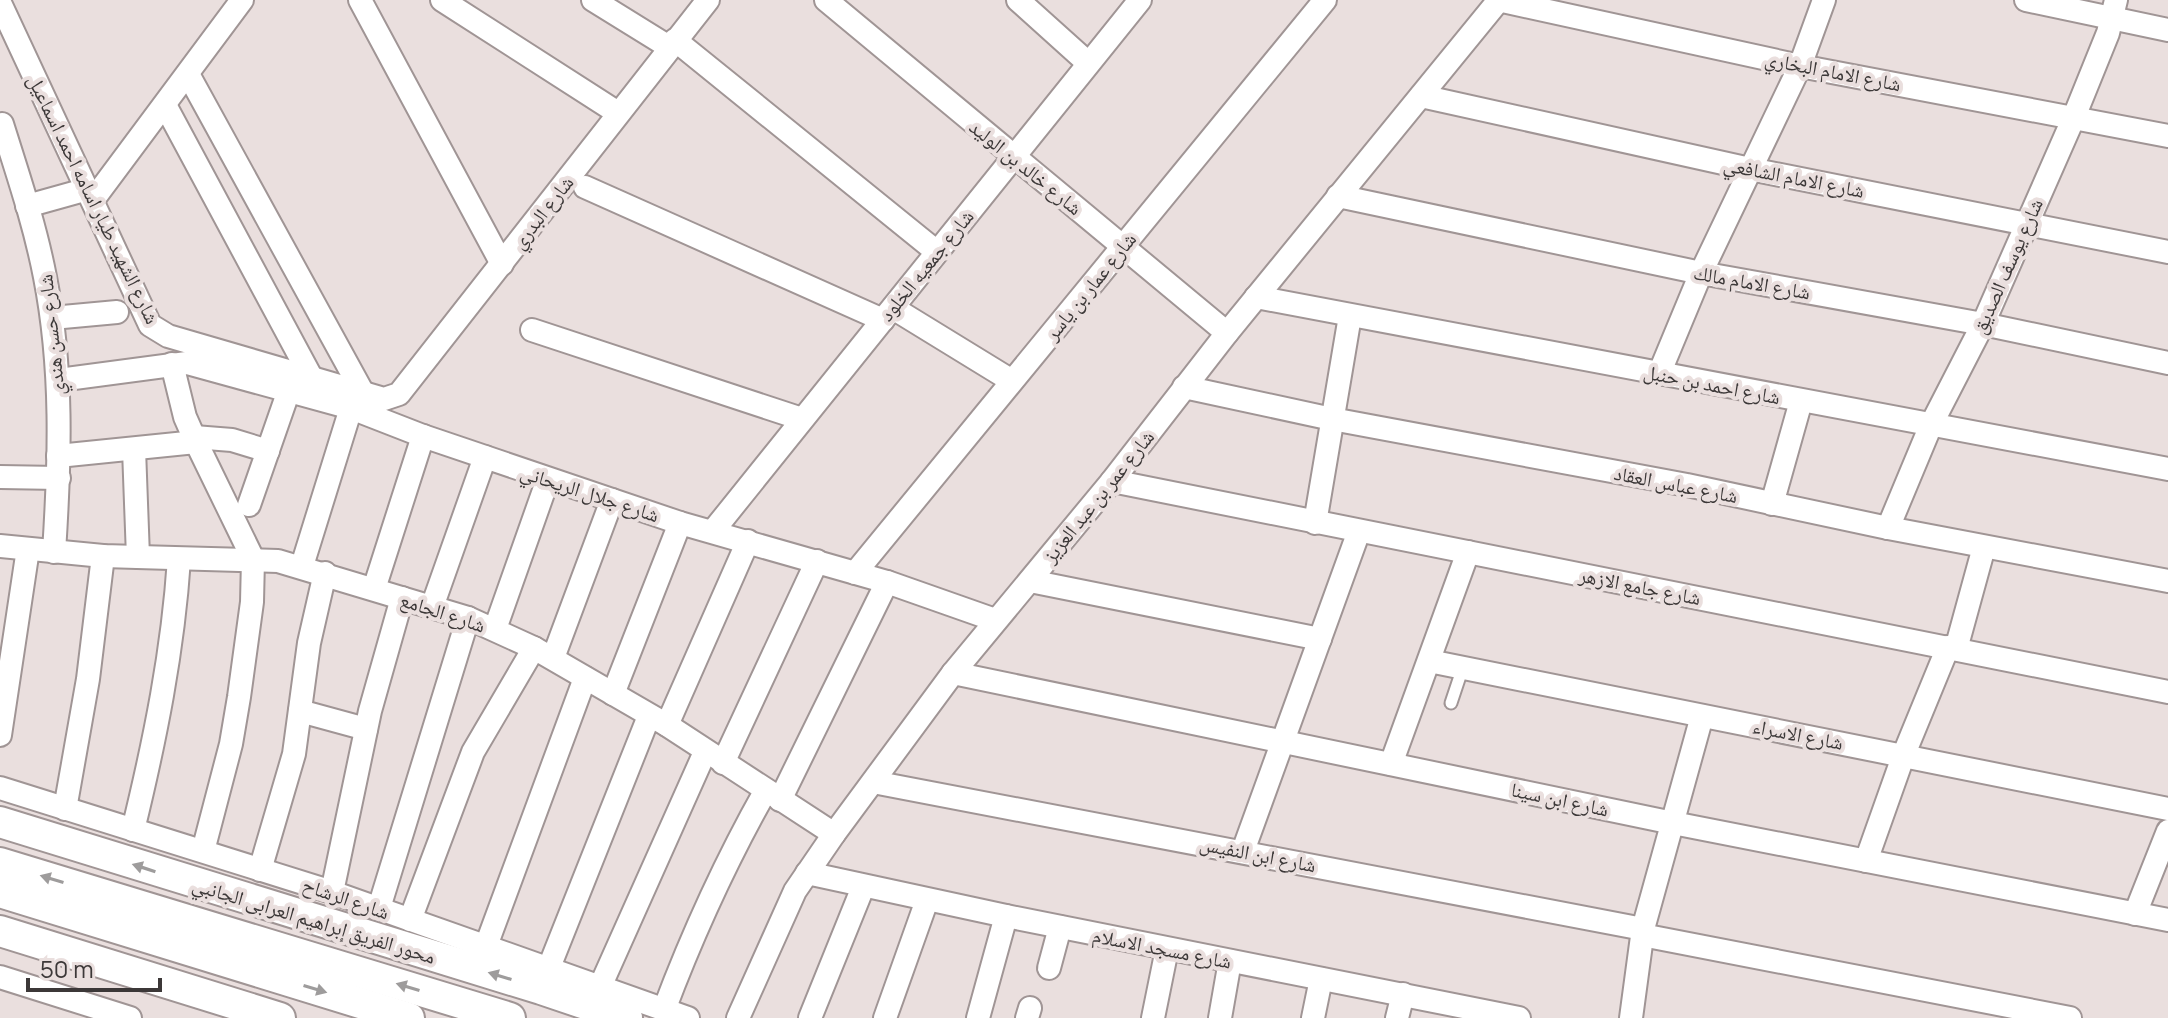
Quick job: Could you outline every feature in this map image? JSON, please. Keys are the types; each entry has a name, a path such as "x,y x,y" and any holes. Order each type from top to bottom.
{"main road":[{"name":"محور الفريق إبراهيم العرابى الجانبي","path":"0,822 544,979 627,1018"},
{"path":"0,863 510,1018"},
{"path":"0,892 409,1018"},
{"path":"0,931 280,1018"}],"street":[{"path":"27,206 91,194 165,105 242,0"},
{"path":"360,0 502,264"},
{"path":"442,0 618,113"},
{"path":"593,0 672,44 937,252"},
{"name":"شارع البدري","path":"357,400 384,399 399,394 708,0"},
{"name":"شارع خالد بن الوليد","path":"826,0 1227,333"},
{"path":"1018,0 1088,63"},
{"name":"شارع جمعيه الخلود","path":"713,531 1140,0"},
{"name":"شارع عمار بن ياسر","path":"855,573 1325,0"},
{"name":"شارع الامام البخاري","path":"1499,0 1800,66 2168,136"},
{"name":"شارع عمر بن عبد العزيز","path":"738,1018 790,901 807,873 953,673 1112,481 1227,333 1499,0"},
{"path":"1659,374 1701,273 1800,66 1824,0"},
{"path":"2030,0 2114,10 2168,30"},
{"name":"شارع الشهيد طيار اسامه احمد اسماعيل","path":"0,3 150,325 158,331 310,375 357,400"},
{"name":"شارع يوسف الصديق","path":"1888,528 1931,425 1983,324 2074,117 2114,10"},
{"path":"188,74 357,400 302,566"},
{"name":"شارع الامام الشافعي","path":"1421,96 1750,169 2168,252"},
{"path":"165,105 310,375"},
{"name":"شارع حسن هندي","path":"2,124 38,242 52,318 59,380 54,552"},
{"path":"585,187 888,314 1012,381"},
{"name":"شارع الامام مالك","path":"1338,196 1701,273 1983,324 2168,363"},
{"name":"شارع احمد بن حنبل","path":"1256,297 2168,469"},
{"path":"52,318 117,312"},
{"path":"1315,523 1350,316"},
{"path":"532,330 802,419"},
{"path":"59,380 180,363 185,417 253,559 252,602 231,744 203,851"},
{"name":"شارع جلال الريحاني","path":"180,363 289,390 357,400 423,436 680,523 887,582 995,620"},
{"name":"شارع عباس العقاد","path":"1184,387 1332,419 1687,485 1984,547 2167,577"},
{"path":"249,505 289,390"},
{"path":"1772,504 1801,401"},
{"path":"374,589 423,436"},
{"path":"0,477 195,439 232,440 268,451"},
{"path":"134,449 138,557"},
{"path":"432,607 485,457"},
{"path":"495,629 548,479"},
{"name":"شارع جامع الازهر","path":"1112,481 2168,692"},
{"path":"410,920 473,752 512,682 544,653 612,500"},
{"path":"613,694 680,523"},
{"path":"1243,851 1359,531"},
{"path":"544,979 658,720 748,541"},
{"name":"شارع الجامع","path":"0,546 103,556 278,561 468,618 544,653 658,720 834,834"},
{"path":"1866,861 1904,754 1952,648 1984,547"},
{"path":"0,735 28,549"},
{"path":"1391,764 1468,552"},
{"path":"65,809 88,679 103,556"},
{"path":"133,830 165,692 175,625 179,559"},
{"path":"600,987 714,757 817,561"},
{"path":"260,870 294,754 309,643 325,573"},
{"path":"1030,581 1320,639"},
{"path":"664,1010 691,937 714,887 773,795 887,582"},
{"path":"332,892 366,729 402,598"},
{"path":"379,908 468,618"},
{"name":"شارع الاسراء","path":"1429,661 2168,809"},
{"name":"شارع ابن سينا","path":"953,673 1673,823 2168,920"},
{"path":"486,946 585,678"},
{"path":"300,711 366,729"},
{"path":"1631,1018 1643,932 1702,716"},
{"name":"شارع ابن النفيس","path":"873,782 1243,851 2070,1018"},
{"name":"شارع الرشاح","path":"0,788 379,908 486,946 544,979 600,987 688,1018"},
{"path":"2135,914 2168,831"},
{"name":"شارع مسجد الاسلام","path":"807,873 1167,949 1403,994 1468,1013 1519,1018"},
{"path":"810,1018 863,887"},
{"path":"885,1018 927,900"},
{"path":"978,1018 1006,916"},
{"path":"1049,968 1060,927"},
{"path":"1153,1018 1167,949"},
{"path":"1220,1018 1230,961"},
{"path":"0,977 69,1009 130,1018"},
{"path":"1313,1018 1321,979"},
{"path":"1397,1018 1403,994"}],"lane":[{"path":"1451,703 1463,667"}]}
